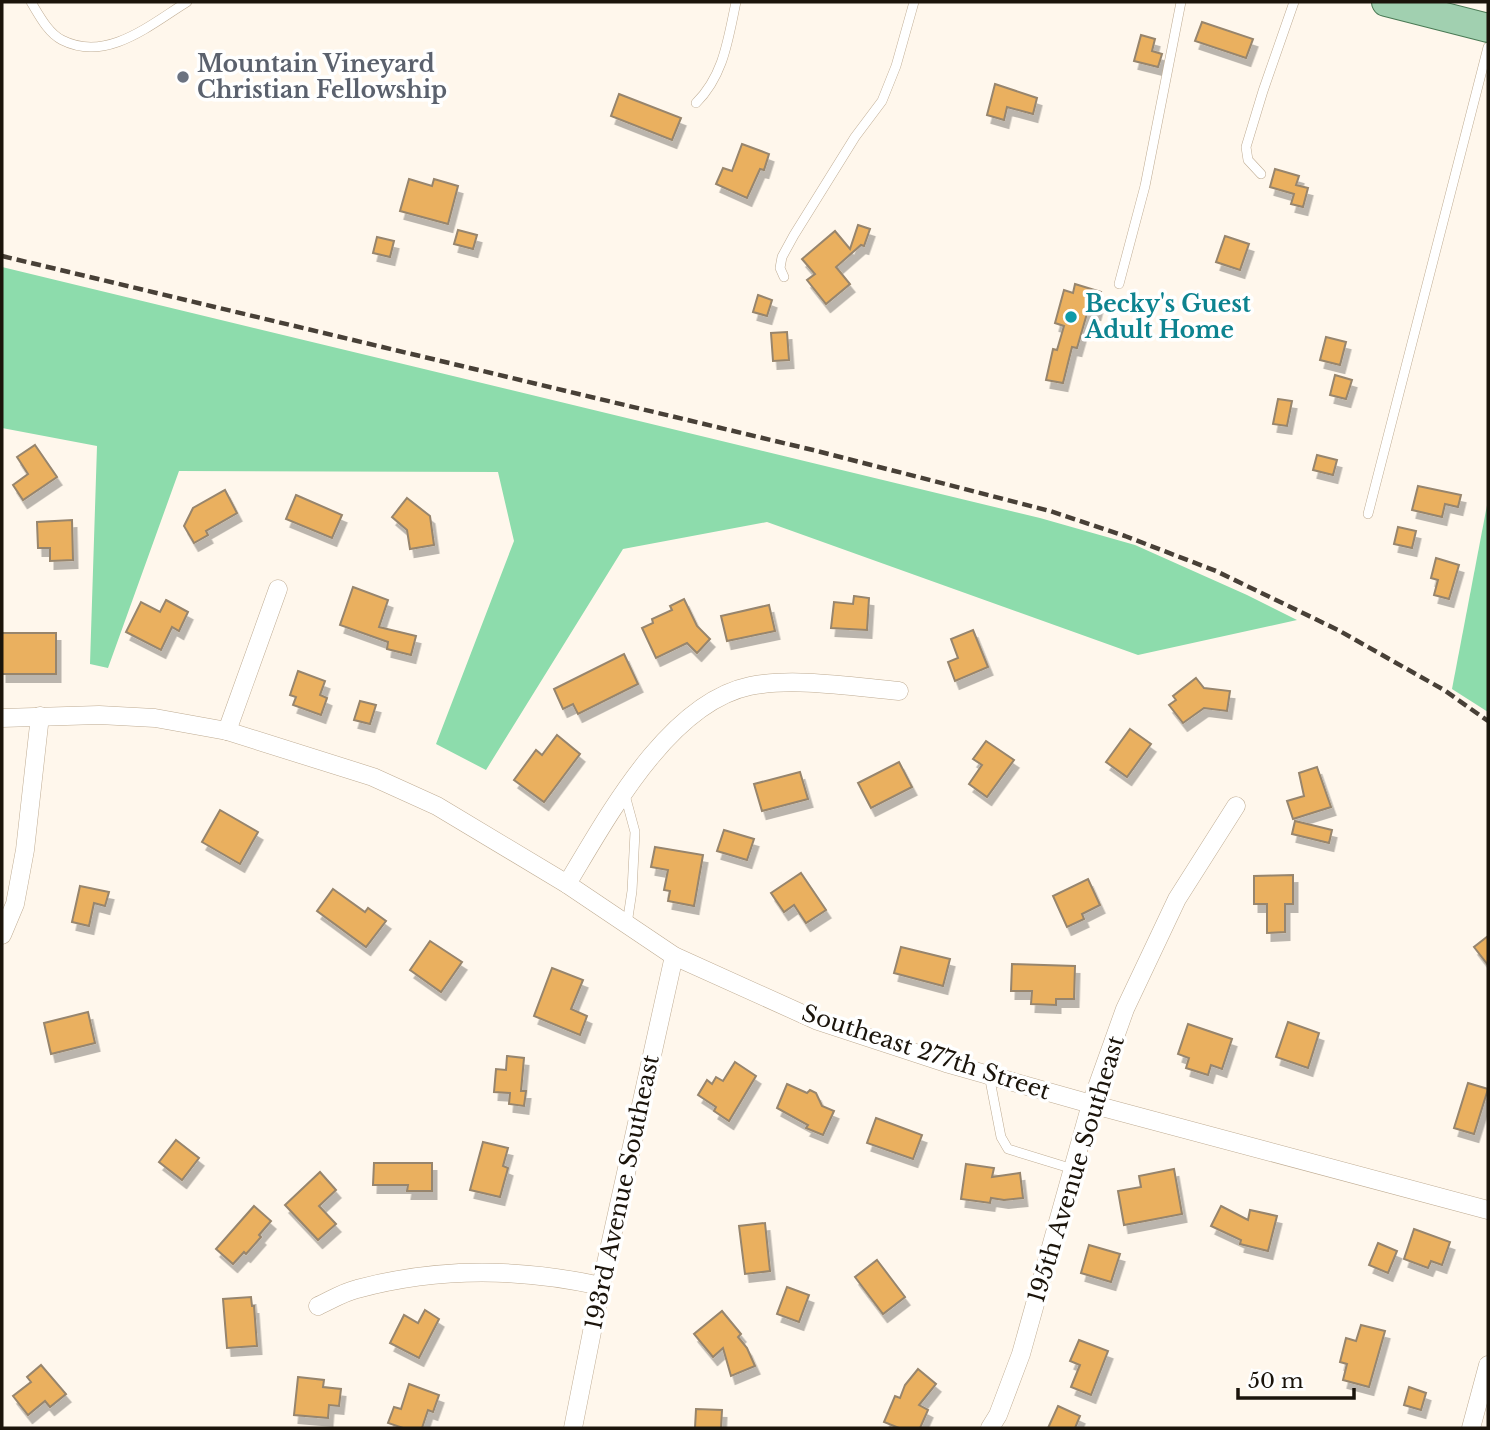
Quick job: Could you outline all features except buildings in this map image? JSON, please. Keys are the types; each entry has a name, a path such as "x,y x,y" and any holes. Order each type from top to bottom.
{"main road":[{"path":"1386,2 1488,28"}],"street":[{"path":"227,731 278,589"},
{"path":"567,884 624,793 655,751 689,717 728,693 750,686 772,684 830,685 899,691"},
{"name":"Southeast 277th Street","path":"2,718 99,715 155,718 227,731 373,777 437,806 567,884 674,956 818,1021 895,1047 1091,1104 1488,1210"},
{"path":"2,934 15,904 25,850 40,716"},
{"name":"195th Avenue Southeast","path":"990,1428 998,1415 1021,1354 1091,1104 1125,1009 1177,899 1236,806"},
{"name":"193rd Avenue Southeast","path":"573,1428 601,1286 674,956"},
{"path":"318,1306 355,1289 426,1275 452,1273 522,1273 601,1286"},
{"path":"1471,1428 1488,1366"}],"lane":[{"path":"32,2 42,20 60,40 87,48 124,41 187,2"},
{"path":"696,103 718,75 736,2"},
{"path":"784,277 780,268 782,257 794,235 855,136 882,101 896,66 914,2"},
{"path":"1119,284 1145,186 1181,2"},
{"path":"1261,174 1248,160 1246,147 1294,2"},
{"path":"1368,514 1488,47"},
{"path":"624,793 635,832 632,891 627,924"},
{"path":"989,1075 1001,1137 1008,1149 1073,1169"}],"green space":[{"path":"2,267 1040,518 1135,545 1297,620 1138,655 767,522 623,549 486,770 436,744 514,541 498,472 179,471 108,668 90,664 97,446 2,428"},
{"path":"1488,500 1488,712 1452,689"}],"railway":[{"path":"2,256 817,451 1050,511 1216,571 1338,630 1444,690 1488,721"}],"place":[{"name":"Mountain Vineyard Christian Fellowship","path":"183,77"},
{"name":"Becky's Guest Adult Home","path":"1071,317"}]}
